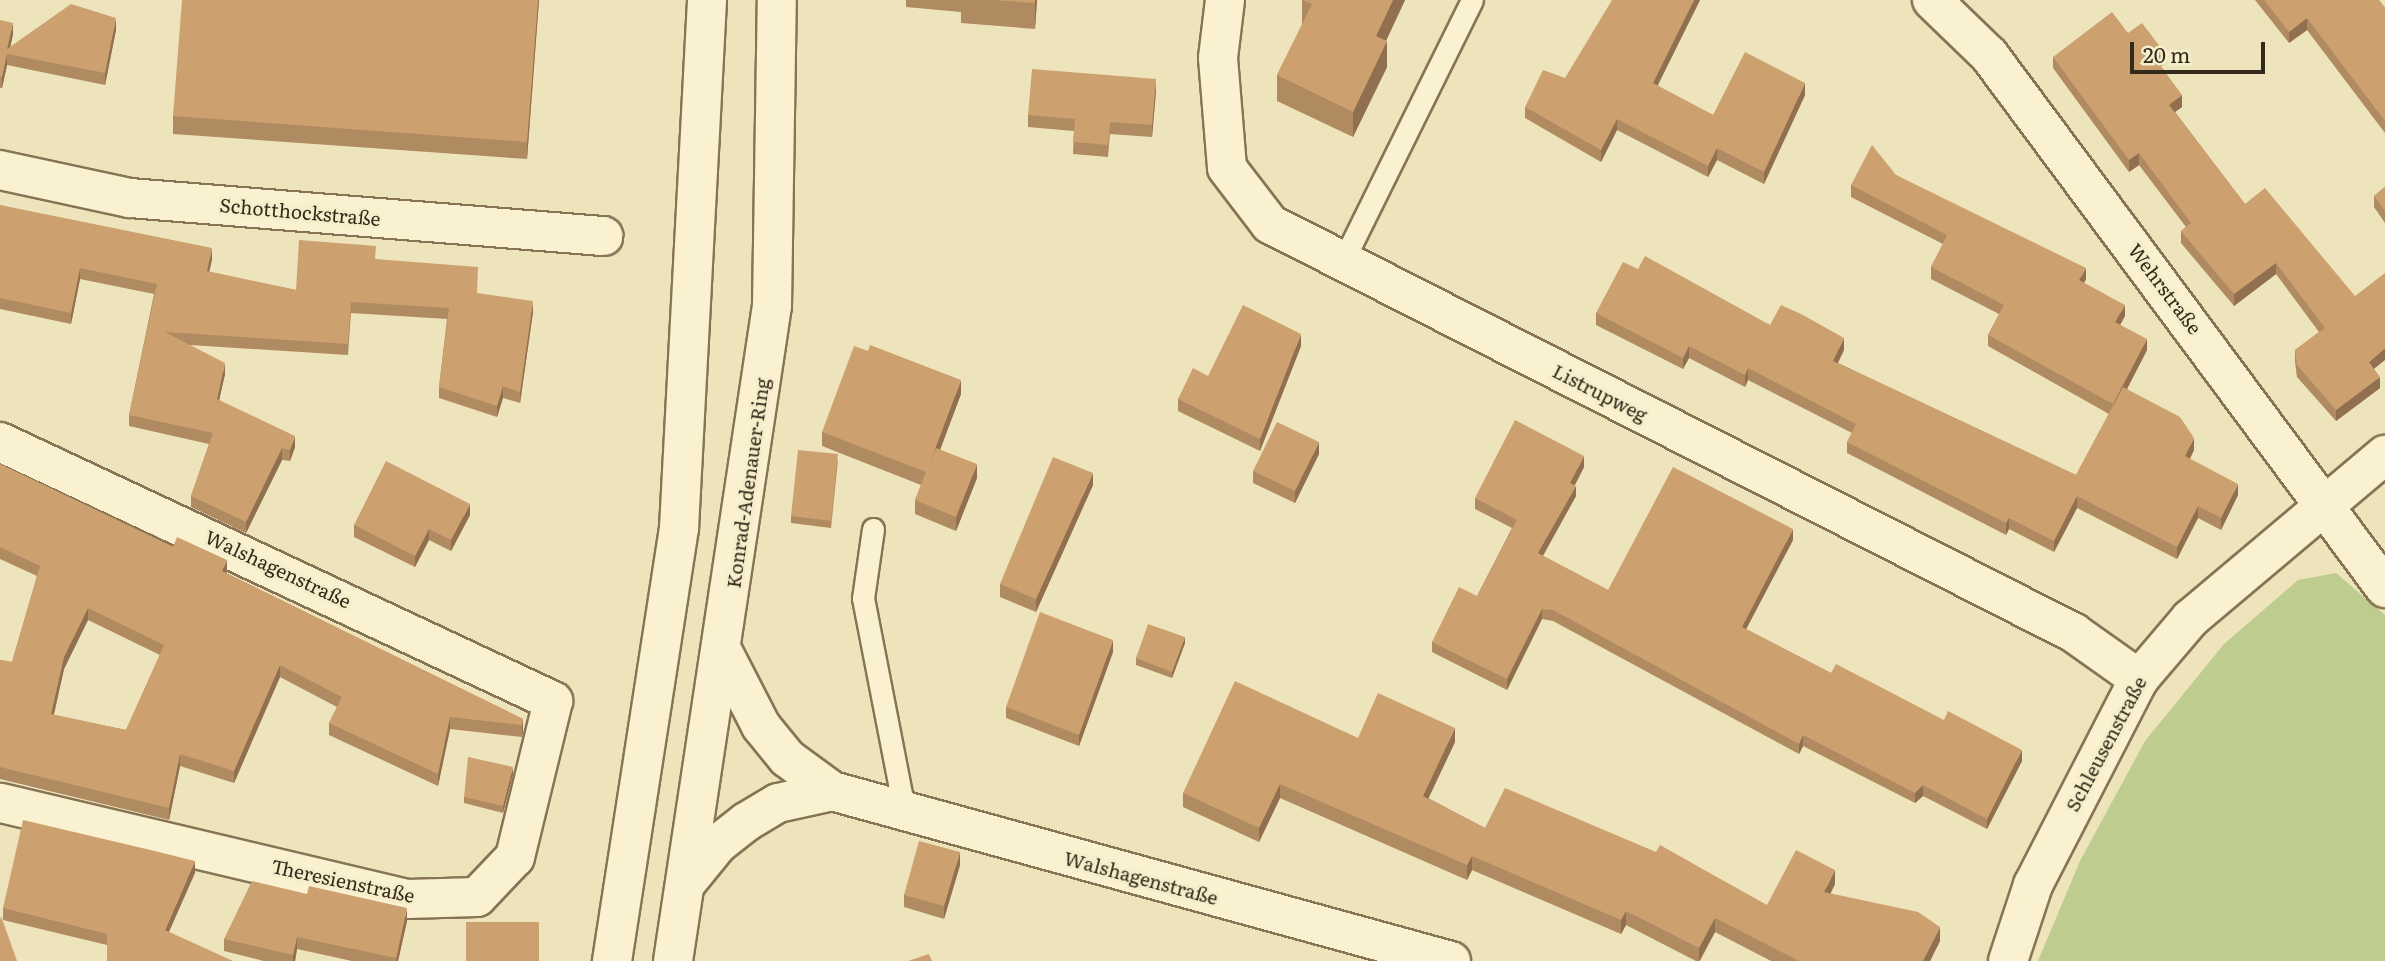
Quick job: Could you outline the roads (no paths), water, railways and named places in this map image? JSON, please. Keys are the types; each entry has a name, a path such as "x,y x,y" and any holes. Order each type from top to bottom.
{"street":[{"path":"612,961 679,528 707,0"},
{"name":"Konrad-Adenauer-Ring","path":"673,961 724,654 772,306 778,0"},
{"name":"Listrupweg","path":"1225,0 1218,58 1227,168 1270,224 2074,633 2139,679"},
{"name":"Wehrstraße","path":"1932,0 1989,55 2324,500 2385,587"},
{"name":"Schotthockstraße","path":"0,170 130,198 603,236"},
{"name":"Walshagenstraße","path":"0,442 553,701"},
{"name":"Schleusenstraße","path":"2008,961 2033,885 2139,679 2190,619 2324,500 2385,455"},
{"name":"Walshagenstraße","path":"724,654 761,726 787,758 832,791 905,815 1451,961"},
{"name":"Theresienstraße","path":"0,803 407,899 477,897 515,857 553,701"},
{"path":"687,882 718,844 746,822 778,803 832,791"}],"lane":[{"path":"1343,261 1472,0"},
{"path":"873,529 863,598 905,815"}]}
